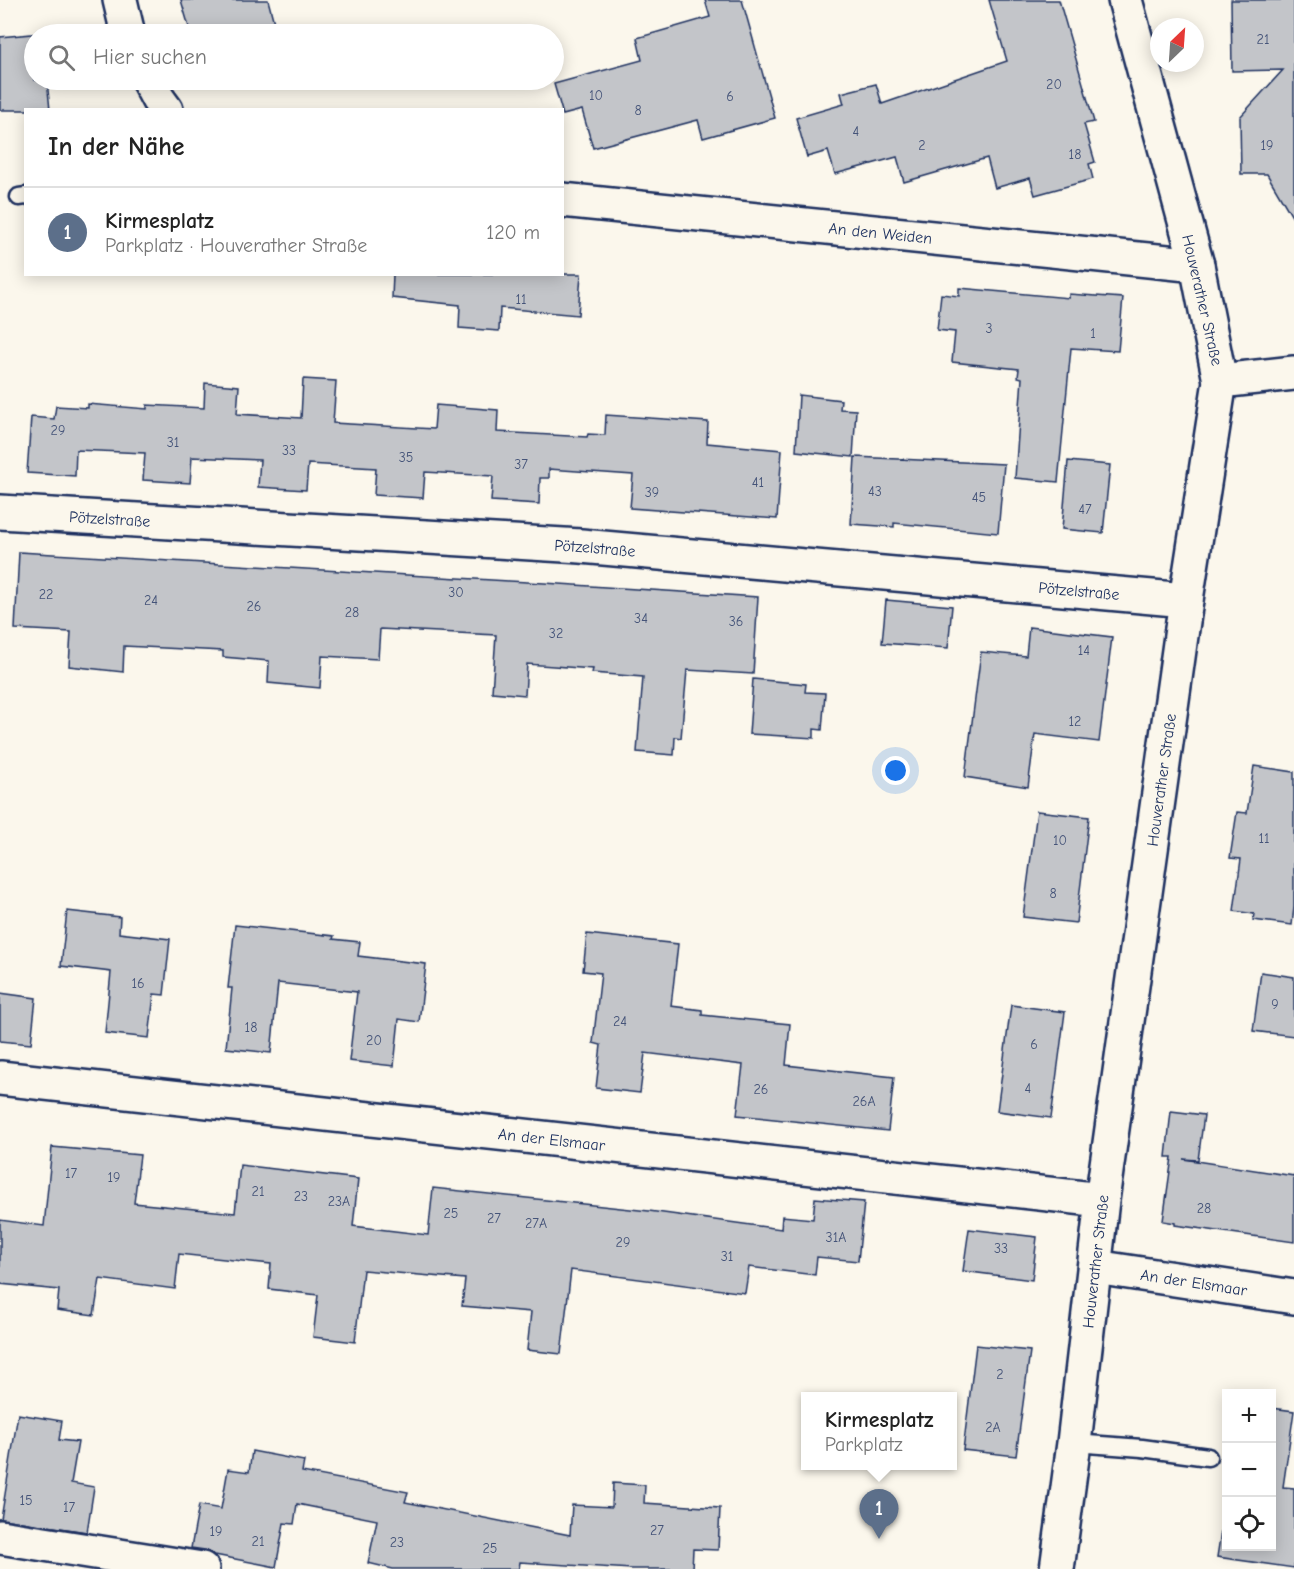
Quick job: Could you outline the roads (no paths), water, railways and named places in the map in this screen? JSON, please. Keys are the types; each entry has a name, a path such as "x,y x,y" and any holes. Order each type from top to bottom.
{"street":[{"path":"120,0 126,24"},
{"name":"Houverather Straße","path":"1057,1569 1102,1200 1186,600 1220,381 1197,265 1125,0"},
{"path":"153,90 165,108"},
{"name":"An den Weiden","path":"564,200 1197,265"},
{"path":"1220,381 1294,373"},
{"name":"Pötzelstraße","path":"0,512 581,546 1186,600"},
{"name":"An der Elsmaar","path":"0,1078 1102,1200"},
{"name":"An der Elsmaar","path":"1095,1267 1294,1298"},
{"path":"0,1537 202,1569"}],"lane":[{"path":"1074,1443 1142,1448 1208,1457"}],"place":[{"name":"Kirmesplatz","path":"879,1539"}]}
